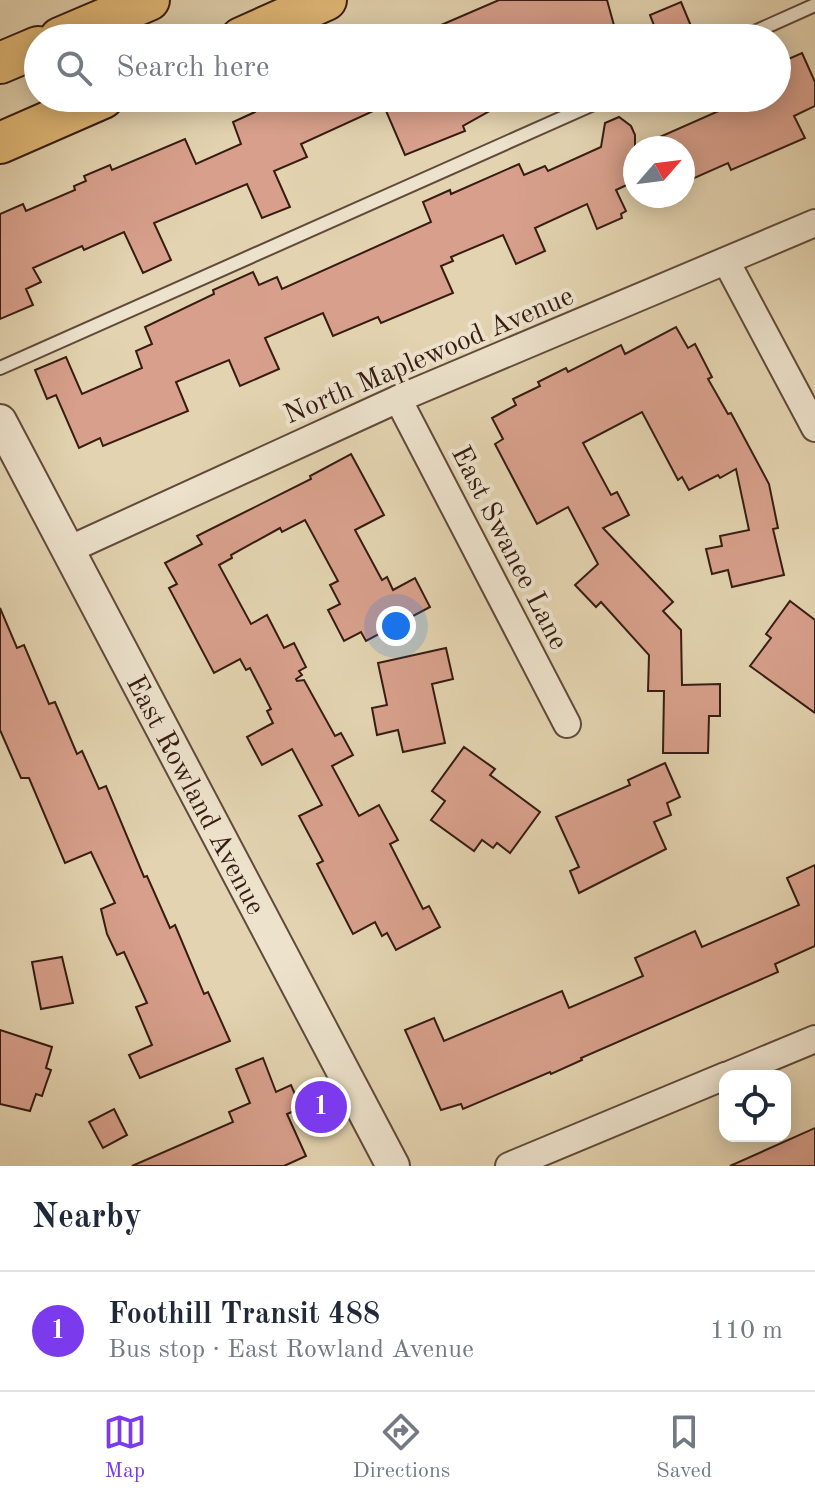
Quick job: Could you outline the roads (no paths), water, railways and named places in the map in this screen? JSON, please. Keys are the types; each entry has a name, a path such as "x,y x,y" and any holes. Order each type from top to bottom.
{"main road":[{"path":"93,24 149,0"},
{"path":"272,24 326,0"},
{"path":"0,63 24,53"},
{"path":"0,143 71,112"}],"street":[{"name":"North Maplewood Avenue","path":"68,550 398,399 815,223"},
{"path":"726,261 815,428"},
{"name":"East Swanee Lane","path":"398,399 567,724"},
{"name":"East Rowland Avenue","path":"0,421 393,1166"},
{"path":"740,1070 815,1039"},
{"path":"509,1166 719,1079"}],"lane":[{"path":"772,24 815,5"},
{"path":"0,368 576,112"}],"place":[{"name":"Foothill Transit 488","path":"321,1107"}]}
